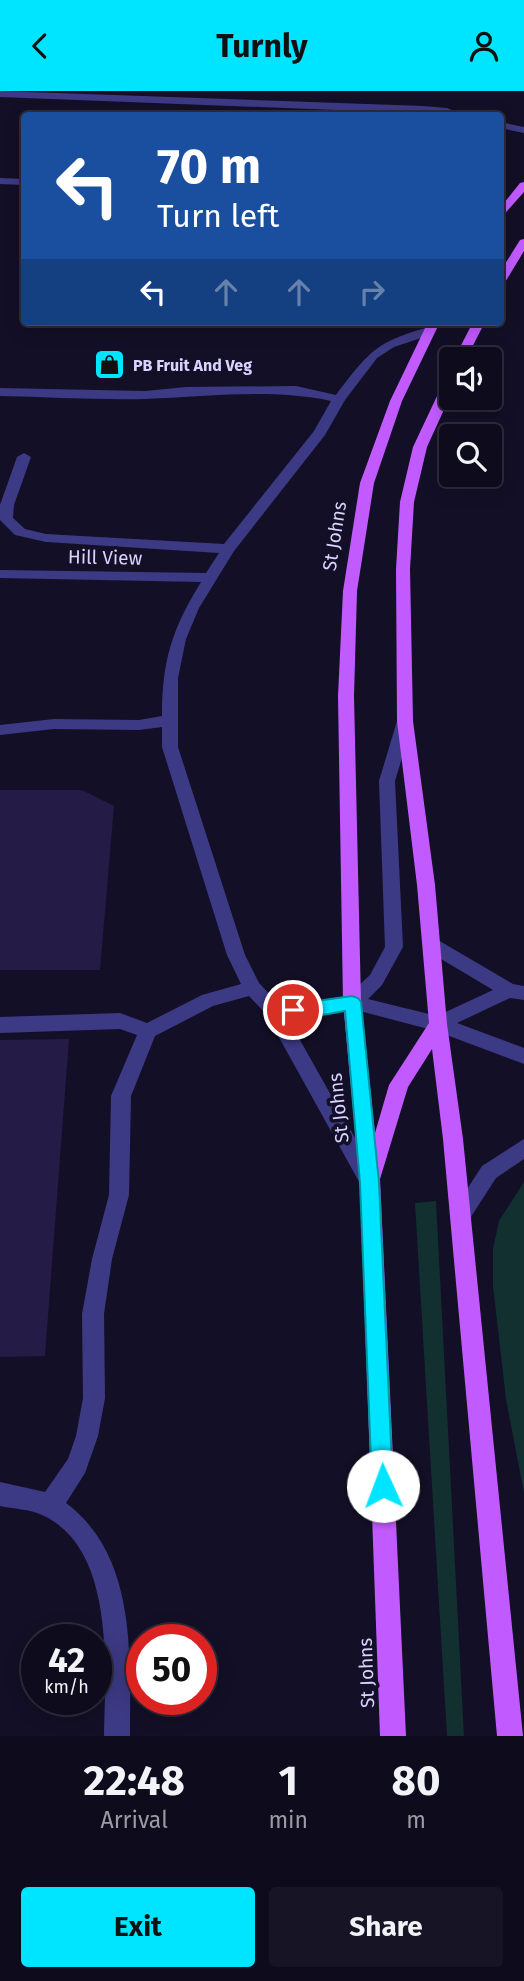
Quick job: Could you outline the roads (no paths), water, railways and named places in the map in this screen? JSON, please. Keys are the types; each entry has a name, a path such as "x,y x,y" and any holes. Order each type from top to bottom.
{"main road":[{"path":"504,205 524,185"},
{"path":"504,275 524,242"},
{"name":"St Johns","path":"393,1736 370,1183 352,1002 345,696 350,591 367,483 396,401 432,326"},
{"path":"466,347 477,326"},
{"path":"439,405 420,447 407,502 403,569 405,721 432,945 510,1736"},
{"path":"370,1183 399,1085 439,1024"}],"street":[{"path":"0,94 450,112"},
{"path":"504,126 524,130"},
{"path":"0,181 21,182"},
{"path":"370,1183 273,1009 252,988 236,955 170,747 170,678 179,639 209,578 228,549 320,432 339,399 373,355 390,344 432,326"},
{"path":"0,392 103,395 296,390 339,399"},
{"path":"24,457 7,505 6,519 20,532 46,538 228,549"},
{"name":"Hill View","path":"0,574 209,578"},
{"path":"0,730 54,724 139,725 168,721"},
{"path":"352,1002 376,980 394,947 387,781 405,721"},
{"path":"432,945 516,992"},
{"path":"50,1506 77,1465 87,1436 94,1398 93,1314 102,1259 119,1195 121,1096 148,1031 208,1000 252,988"},
{"path":"439,1024 516,992"},
{"path":"273,1009 314,1010 352,1002 439,1024 524,1056"},
{"path":"0,1024 120,1021 148,1031"},
{"path":"460,1217 489,1172 524,1148"},
{"path":"0,1494 50,1506 81,1527 103,1565 117,1643 117,1736"}],"place":[{"name":"PB Fruit And Veg","path":"110,365"}]}
